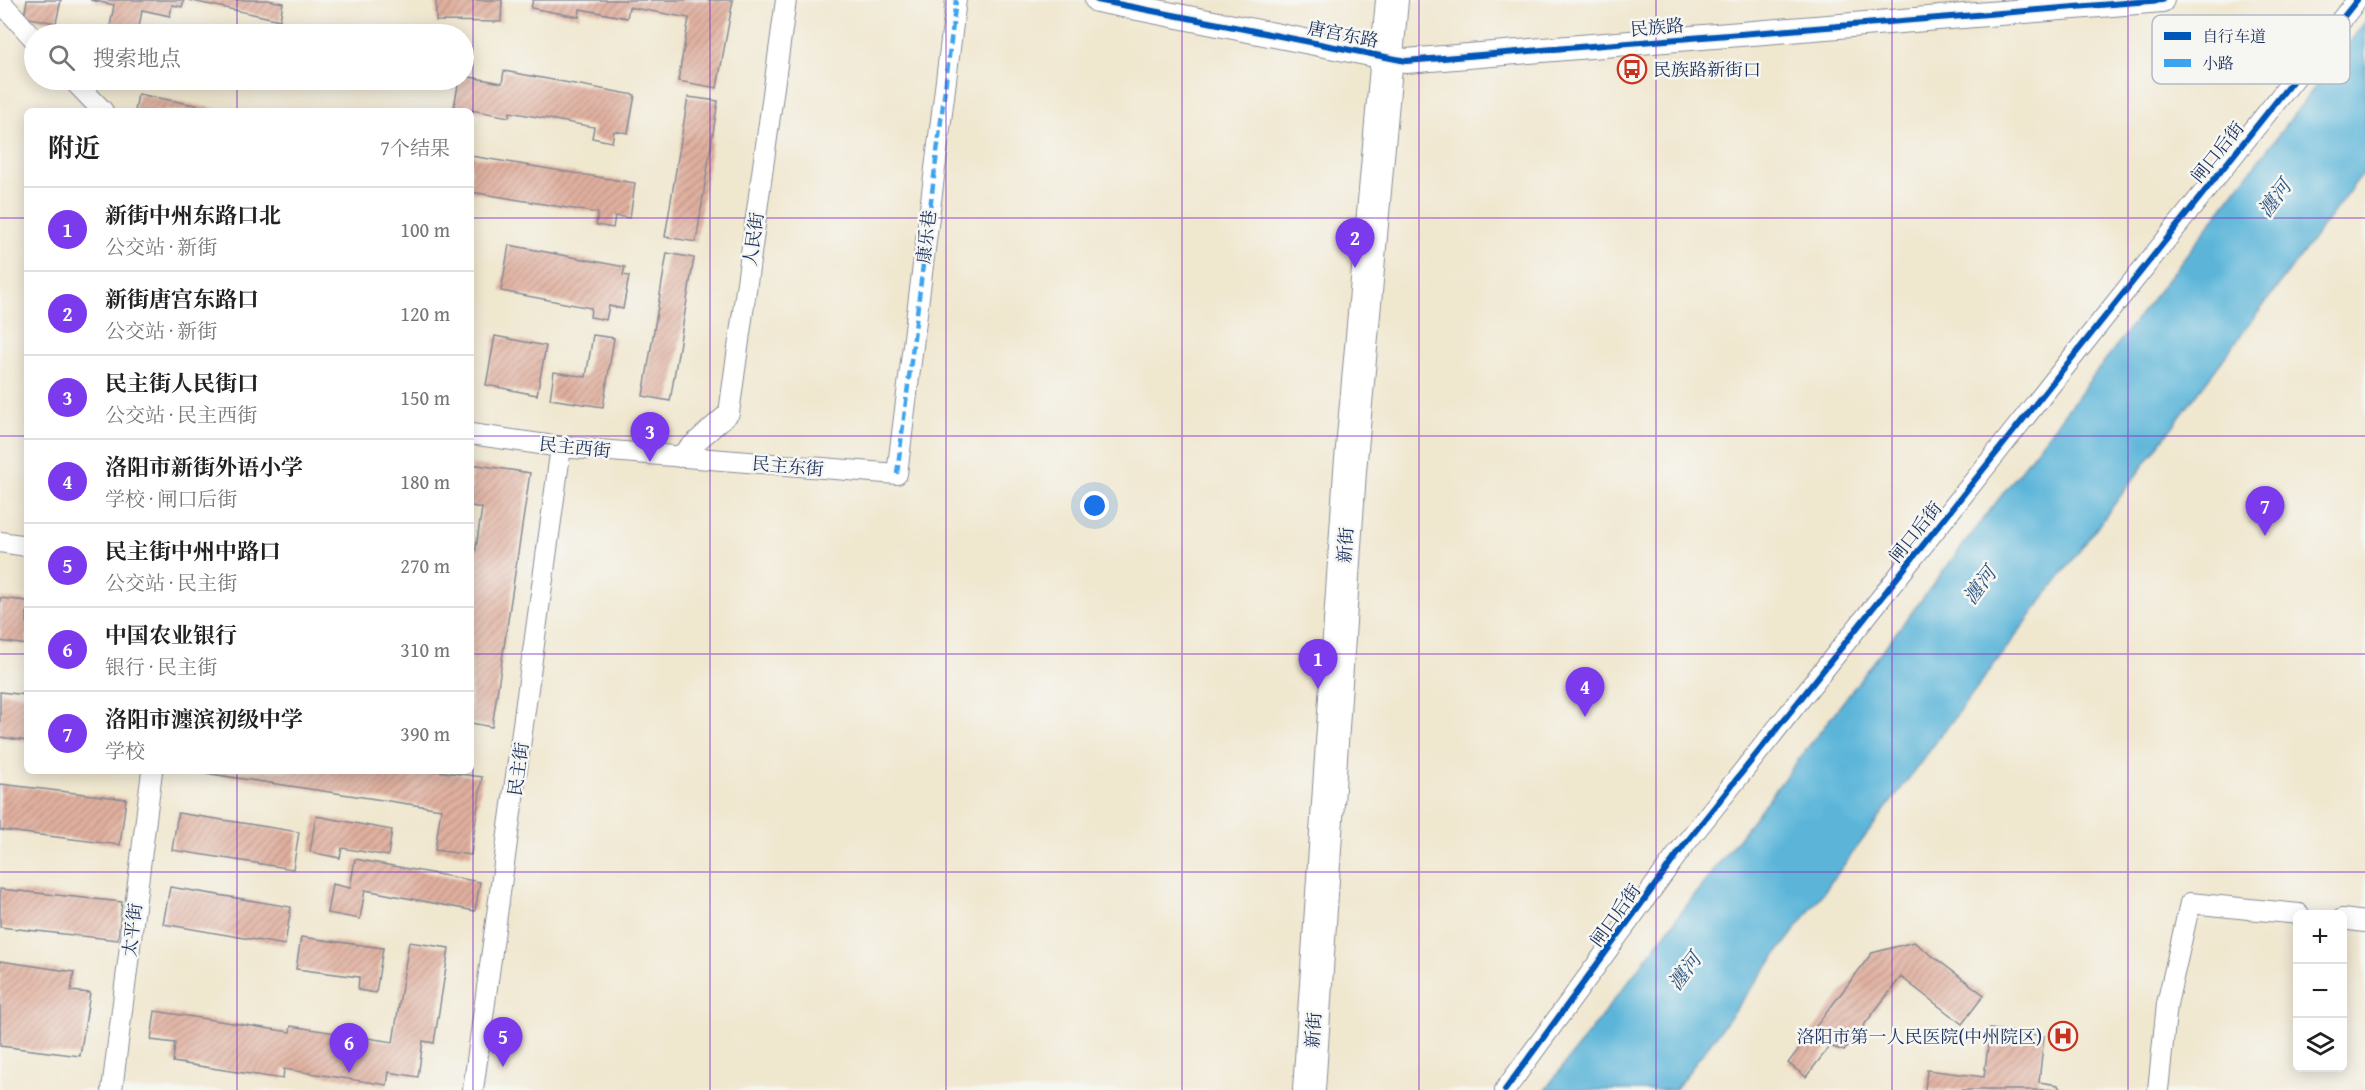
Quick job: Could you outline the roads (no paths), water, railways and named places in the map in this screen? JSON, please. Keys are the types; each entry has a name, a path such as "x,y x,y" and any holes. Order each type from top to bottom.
{"main road":[{"name":"新街","path":"1331,1090 1364,525 1396,60 1392,0"},
{"name":"新街","path":"1309,1090 1350,471 1396,60 1411,0"}],"street":[{"name":"人民街","path":"679,457 729,413 786,0"},
{"name":"康乐巷","path":"897,474 956,0"},
{"name":"唐宫东路","path":"1097,0 1396,60"},
{"name":"民族路","path":"1396,60 2162,0"},
{"name":"闸口后街","path":"2345,15 2357,0"},
{"path":"0,1 24,28"},
{"name":"闸口后街","path":"1505,1090 1685,844 2290,84"},
{"path":"83,90 100,108"},
{"name":"民主西街","path":"474,434 561,447 679,457"},
{"name":"民主街","path":"473,1090 561,447"},
{"name":"民主东街","path":"679,457 897,474"},
{"path":"0,542 24,546"},
{"name":"太平街","path":"112,1090 152,774"},
{"path":"2158,1090 2167,1004 2190,903 2293,914"},
{"path":"2347,920 2365,922"}],"water":[{"name":"瀍河","path":"2365,22 2365,170 1675,1090 1545,1090 2317,84 2350,84 2350,42"}],"place":[{"name":"民族路新街口","path":"1632,69"},
{"name":"新街唐宫东路口","path":"1355,268"},
{"name":"民主街人民街口","path":"650,462"},
{"name":"洛阳市瀍滨初级中学","path":"2265,536"},
{"name":"新街中州东路口北","path":"1318,689"},
{"name":"洛阳市新街外语小学","path":"1585,717"},
{"name":"洛阳市第一人民医院(中州院区)","path":"2063,1036"},
{"name":"民主街中州中路口","path":"503,1067"},
{"name":"中国农业银行","path":"349,1073"}]}
